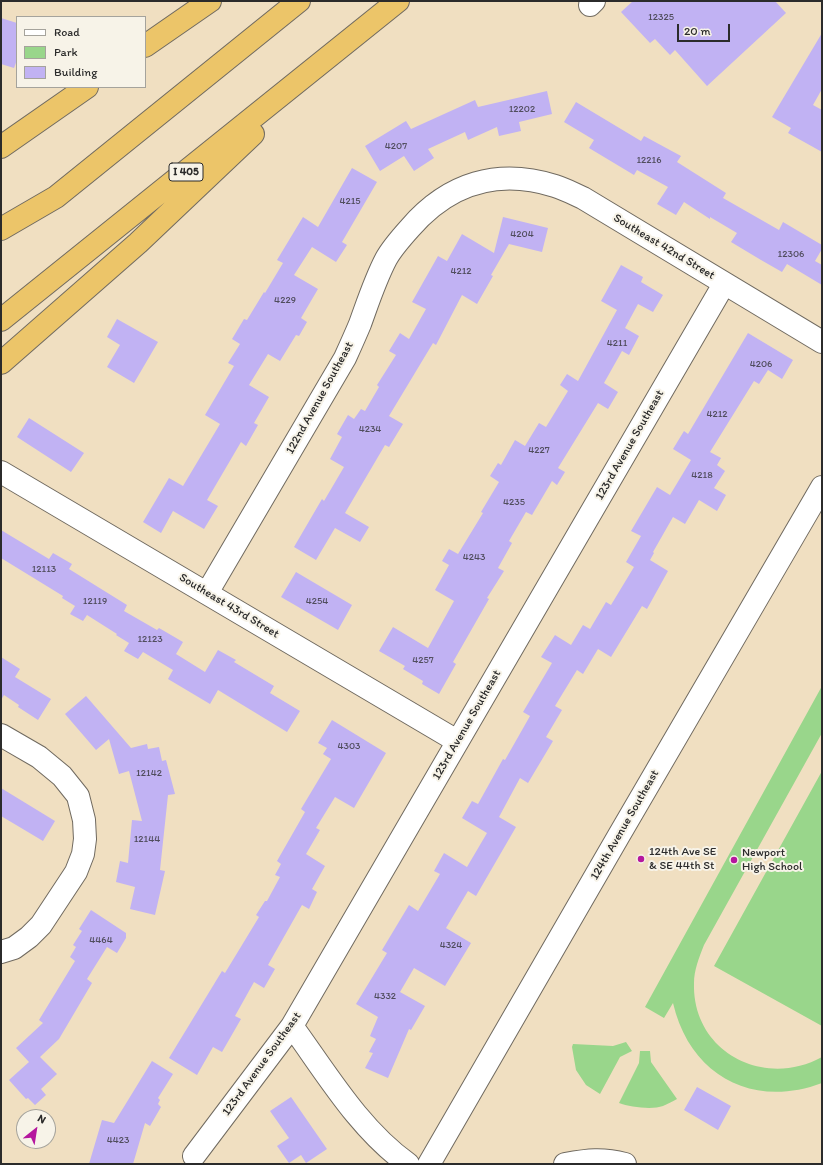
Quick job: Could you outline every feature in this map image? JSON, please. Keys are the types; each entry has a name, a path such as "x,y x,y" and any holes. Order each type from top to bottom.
{"highway":[{"path":"146,45 210,1"},
{"path":"1,229 56,197 299,1"},
{"name":"I 405","path":"1,320 398,1"},
{"path":"1,363 138,243 370,23"},
{"path":"1,147 86,88"}],"street":[{"name":"Southeast 42nd Street","path":"497,178 534,180 557,186 583,198 822,342"},
{"name":"122nd Avenue Southeast","path":"207,593 345,358 375,283 386,259 397,243 419,218 453,191 497,178"},
{"name":"123rd Avenue Southeast","path":"194,1156 292,1026 724,284"},
{"name":"Southeast 43rd Street","path":"1,472 457,741"},
{"name":"124th Avenue Southeast","path":"429,1164 618,836 822,488"},
{"path":"1,735 39,757 62,776 78,796 84,820 85,839 83,854 76,872 37,929 14,948 1,952"},
{"path":"292,1026 355,1114 378,1139 408,1164"},
{"path":"565,1164 593,1159 625,1164"}],"green space":[{"path":"822,686 822,733 704,945 695,973 694,983 697,1007 705,1028 718,1045 736,1058 755,1066 777,1069 800,1066 822,1057 822,1083 796,1090 772,1092 749,1088 728,1080 709,1067 694,1050 681,1028 673,1003 664,1018 645,1007"},
{"path":"822,771 822,1026 714,966"},
{"path":"626,1042 632,1051 620,1057 600,1094 586,1085 576,1070 572,1047 573,1044 613,1046"},
{"path":"640,1051 650,1051 651,1062 677,1099 663,1106 653,1108 635,1107 619,1103 639,1063"}],"building":[{"path":"633,1 775,1 786,13 707,86 675,50 670,55 655,39 650,43 621,12"},
{"path":"1,18 16,23 16,63 14,68 1,64"},
{"path":"822,33 822,89 813,105 822,110 822,152 788,133 791,128 772,117"},
{"path":"547,91 552,114 519,122 521,131 499,136 497,127 468,140 465,132 428,149 434,158 414,171 404,156 380,171 365,146 406,121 411,129 475,100 478,107"},
{"path":"576,102 641,141 644,136 681,156 677,162 726,193 723,198 779,230 783,222 822,245 822,249 815,261 822,265 822,285 787,264 782,272 731,242 737,233 710,217 710,219 684,202 676,215 657,204 668,187 637,170 634,175 589,148 594,140 564,122"},
{"path":"352,168 377,182 342,242 347,245 336,262 312,247 294,275 318,289 301,318 307,322 299,336 296,335 280,361 268,354 249,385 269,397 254,423 258,425 246,446 241,442 207,500 218,506 204,529 173,511 161,533 143,522 169,478 183,486 220,424 205,415 234,366 228,363 240,344 232,339 244,319 247,320 283,263 277,260 303,217 318,227"},
{"path":"503,217 548,228 542,252 509,244 491,275 493,276 477,304 462,295 436,345 433,343 389,416 403,424 389,447 385,445 345,513 369,527 360,542 335,528 316,560 294,547 322,499 324,501 344,467 330,459 342,437 337,434 348,415 354,419 361,409 365,411 379,387 377,385 396,355 389,351 400,333 409,339 426,309 412,302 438,256 447,261 462,234 494,253"},
{"path":"621,265 643,277 641,282 663,295 653,312 638,304 625,328 639,336 629,355 622,351 604,383 618,392 608,409 598,403 558,468 565,472 557,485 552,481 532,515 526,512 509,541 512,543 498,568 504,571 487,598 489,599 453,662 456,664 439,694 422,684 423,681 403,669 405,666 379,651 393,627 428,648 454,601 435,590 449,565 442,561 449,549 458,554 483,513 481,512 499,482 490,476 498,463 501,465 515,440 525,446 539,423 546,427 568,391 560,385 567,374 578,381 617,310 601,301"},
{"path":"117,319 158,342 134,383 107,367 120,345 107,337"},
{"path":"748,333 793,360 782,379 768,370 759,384 754,381 710,452 721,458 717,465 725,471 714,488 726,495 717,511 699,500 685,524 673,517 650,560 668,571 647,609 642,606 611,657 598,649 583,674 577,670 555,706 562,710 546,737 553,741 528,783 520,778 499,817 516,827 476,896 468,891 446,928 471,943 445,986 414,968 400,992 425,1006 411,1030 409,1029 388,1078 365,1068 373,1053 369,1052 376,1039 370,1036 378,1017 356,1004 387,953 382,950 409,905 418,911 440,874 434,871 444,853 467,867 487,833 462,818 472,801 478,804 503,759 505,760 530,716 523,712 552,663 541,657 555,635 571,645 583,625 590,629 606,602 611,605 634,567 626,562 641,536 631,531 657,487 670,495 691,460 673,449 684,431 688,434"},
{"path":"29,418 84,453 71,472 17,437"},
{"path":"1,530 49,559 53,553 72,564 69,569 127,605 124,611 157,630 159,628 183,642 176,654 205,672 218,650 236,660 234,662 274,686 270,693 300,711 287,732 218,690 210,704 168,679 173,670 143,652 138,659 124,651 129,643 116,635 117,634 87,615 83,621 70,614 75,606 62,598 63,596 1,558"},
{"path":"296,572 352,605 338,630 281,597"},
{"path":"1,657 20,669 15,677 51,699 38,720 18,707 19,705 4,695 1,700"},
{"path":"86,696 131,748 147,744 148,749 159,747 162,761 166,760 175,794 168,795 160,870 165,871 155,915 130,909 135,887 116,882 120,861 128,863 132,820 142,821 129,771 119,774 109,739 96,750 65,714"},
{"path":"332,720 386,753 354,808 335,797 316,828 320,830 306,854 325,866 312,889 317,892 309,909 302,905 268,965 275,969 264,988 254,982 235,1016 241,1019 222,1052 213,1047 197,1075 169,1058 222,971 225,973 259,917 256,915 265,901 267,901 280,877 275,875 281,864 277,861 305,812 301,809 331,759 323,754 327,748 318,743"},
{"path":"1,788 55,821 43,841 1,816"},
{"path":"91,910 126,933 126,938 117,953 107,947 87,979 92,983 59,1039 40,1057 57,1074 41,1089 46,1095 35,1105 28,1098 26,1099 9,1080 29,1062 16,1048 43,1023 39,1020 75,961 70,957 76,947 73,945 82,931 79,929"},
{"path":"152,1061 173,1074 158,1098 160,1100 158,1104 161,1107 150,1126 145,1123 133,1164 89,1164 102,1120 114,1123"},
{"path":"697,1087 731,1106 718,1130 684,1110"},
{"path":"291,1097 327,1149 306,1163 301,1155 289,1163 277,1146 289,1138 270,1111"}],"place":[{"name":"124th Ave SE & SE 44th St","path":"641,859"},
{"name":"Newport High School","path":"734,860"}]}
